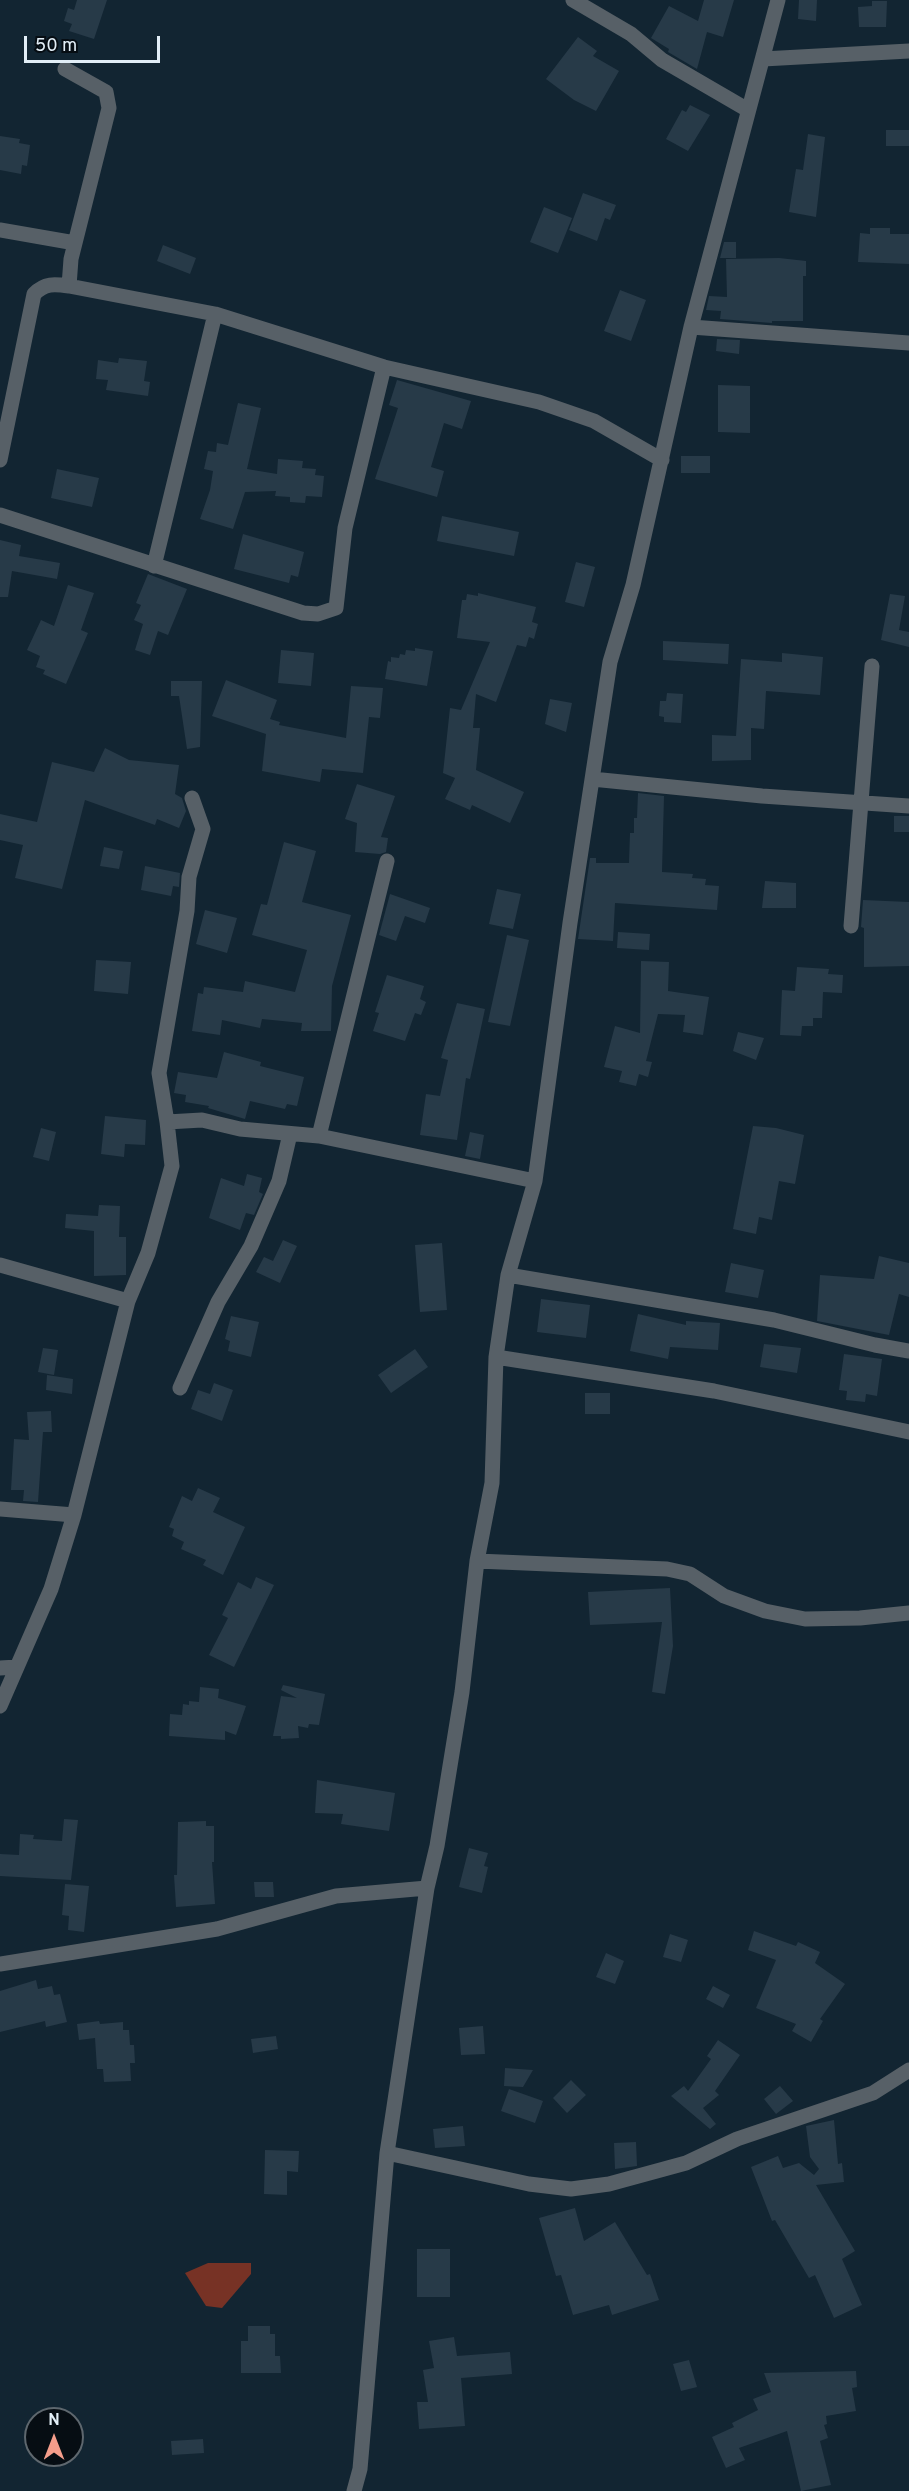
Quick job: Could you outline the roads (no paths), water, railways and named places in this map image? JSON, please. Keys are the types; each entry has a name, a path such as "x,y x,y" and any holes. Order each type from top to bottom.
{"street":[{"path":"573,0 631,34 662,60 748,110"},
{"path":"354,2491 360,2469 387,2152 427,1888 437,1846 462,1692 477,1561 492,1483 496,1357 508,1275 535,1181 610,662 633,585 691,327 778,0"},
{"path":"763,60 909,51"},
{"path":"65,69 106,92 109,97 107,118 75,243 69,286"},
{"path":"0,230 75,243"},
{"path":"0,460 34,294 42,286 50,284 215,314 384,367 539,402 594,420 662,460"},
{"path":"154,566 215,314"},
{"path":"691,327 909,343"},
{"path":"0,515 303,613 329,613 336,608 345,528 384,367"},
{"path":"851,926 872,666"},
{"path":"592,778 909,806"},
{"path":"0,1706 51,1589 74,1515 128,1301 148,1253 172,1166 159,1073 187,911 189,876 202,830 192,798"},
{"path":"319,1136 387,861"},
{"path":"167,1122 202,1119 240,1129 319,1136 535,1181"},
{"path":"180,1388 218,1302 251,1246 279,1181 290,1134"},
{"path":"0,1265 128,1301"},
{"path":"508,1275 774,1320 909,1351"},
{"path":"496,1357 714,1391 909,1432"},
{"path":"0,1509 74,1515"},
{"path":"477,1561 667,1569 690,1574 724,1596 765,1611 805,1619 860,1618 909,1613"},
{"path":"0,1668 17,1667"},
{"path":"0,1964 217,1929 336,1896 427,1888"},
{"path":"387,2152 529,2184 571,2189 609,2184 686,2163 737,2139 873,2093 909,2070"}]}
